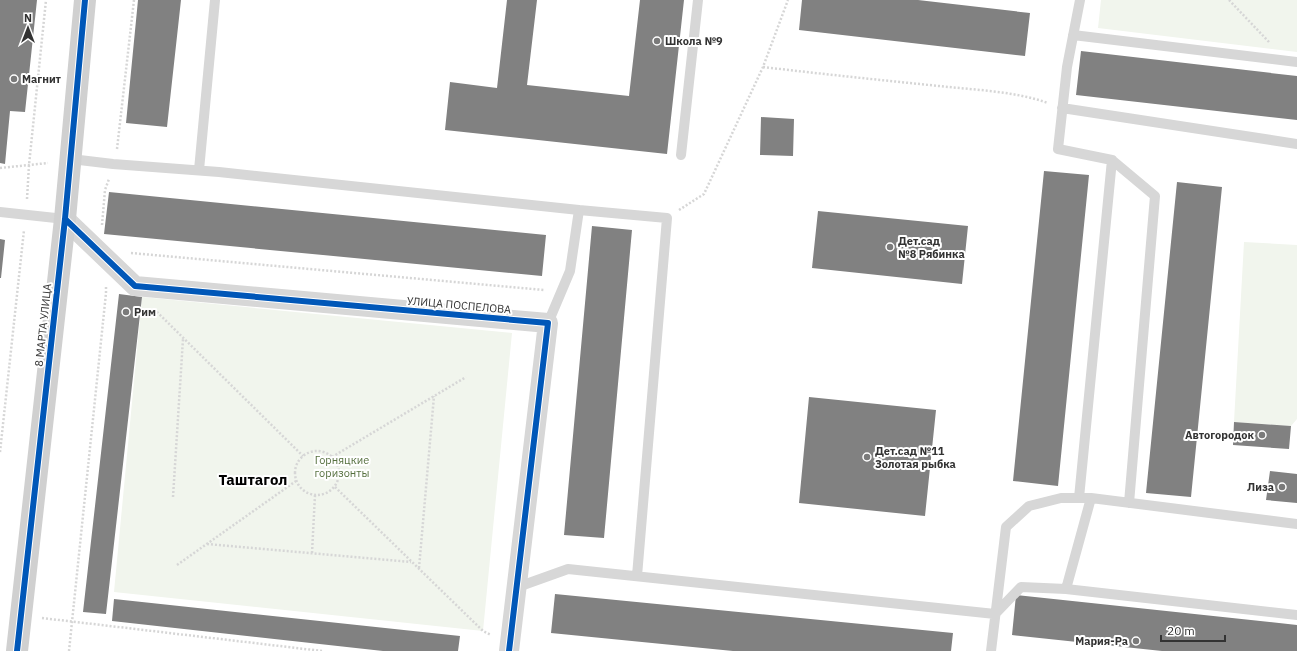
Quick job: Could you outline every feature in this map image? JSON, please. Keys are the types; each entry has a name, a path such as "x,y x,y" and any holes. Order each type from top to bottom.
{"street":[{"name":"8 МАРТА УЛИЦА","path":"17,651 65,218 85,0"},
{"name":"УЛИЦА ПОСПЕЛОВА","path":"65,218 135,286 548,323"},
{"path":"509,648 548,323"},
{"path":"0,649 14,651"}],"lane":[{"path":"199,170 215,0"},
{"path":"681,155 698,0"},
{"path":"1080,0 1067,67 1058,149 1112,160 1156,196 1129,503"},
{"path":"1073,35 1297,62"},
{"path":"1062,108 1297,144"},
{"path":"71,159 113,164 199,170 667,218 637,576"},
{"path":"1079,498 1112,160"},
{"path":"548,323 570,271 579,210"},
{"path":"0,212 65,218"},
{"path":"990,651 1006,527 1029,506 1061,498 1091,498 1297,524"},
{"path":"1066,589 1091,498"},
{"path":"515,588 568,569 995,614"},
{"path":"995,614 1021,587 1066,589 1297,615"}],"path":[{"path":"134,0 117,146 105,190 100,253 130,253 561,291"},
{"path":"667,218 704,194 763,67 788,0"},
{"path":"1229,0 1271,44"},
{"path":"763,67 1002,93 1035,98 1062,108"},
{"path":"69,651 106,293 105,286"},
{"path":"152,307 303,456"},
{"path":"173,497 183,338"},
{"path":"332,457 466,377"},
{"path":"419,568 434,396"},
{"path":"314,451 327,454 332,457 336,462 339,473 334,487 328,492 315,495 307,493 300,487 296,481 295,475 297,465 303,456 314,451"},
{"path":"177,565 296,481"},
{"path":"334,487 483,631 509,648"},
{"path":"312,553 315,495"},
{"path":"207,544 412,562"},
{"path":"21,616 322,651"}],"green space":[{"path":"1101,0 1297,0 1297,52 1098,28"},
{"path":"1244,242 1297,245 1297,419 1291,426 1234,422"},
{"name":"Горняцкие горизонты","path":"142,297 512,333 483,631 114,592"}],"building":[{"path":"0,0 37,0 25,112 10,111 5,164 0,163"},
{"path":"138,0 181,0 167,127 126,123"},
{"name":"Школа №9","path":"507,0 537,0 527,85 629,96 640,0 684,0 667,154 445,130 450,82 497,88"},
{"path":"802,0 918,0 1030,13 1025,56 799,30"},
{"path":"1081,51 1297,76 1297,120 1076,95"},
{"path":"761,117 794,119 793,156 760,155"},
{"path":"1044,171 1089,175 1058,486 1013,481"},
{"path":"1177,182 1222,187 1191,497 1146,493"},
{"path":"109,192 546,235 542,276 104,234"},
{"name":"Дет.сад №8 Рябинка","path":"818,211 968,226 962,284 812,268"},
{"path":"592,226 632,230 604,538 564,535"},
{"path":"0,239 5,240 1,278 0,278"},
{"path":"119,294 142,297 106,614 83,612"},
{"name":"Дет.сад №11 Золотая рыбка","path":"809,397 936,410 925,516 799,503"},
{"name":"Автогородок","path":"1234,422 1291,426 1289,449 1233,445"},
{"name":"Лиза","path":"1270,471 1297,474 1297,503 1266,500"},
{"path":"555,594 953,633 951,651 733,651 551,633"},
{"path":"1016,595 1297,625 1297,651 1162,651 1012,635"},
{"path":"114,599 460,636 458,651 383,651 112,621"}],"cycle path":[{"path":"17,651 65,219 85,0"},
{"path":"65,219 135,286 548,323 509,651"}],"place":[{"name":"Школа №9","path":"657,41"},
{"name":"Магнит","path":"14,79"},
{"name":"Дет.сад №8 Рябинка","path":"890,247"},
{"name":"Рим","path":"126,312"},
{"name":"Автогородок","path":"1262,435"},
{"name":"Дет.сад №11 Золотая рыбка","path":"867,457"},
{"name":"Лиза","path":"1282,487"},
{"name":"Мария-Ра","path":"1136,641"}],"district":[{"name":"Таштагол","path":"253,480"}]}
